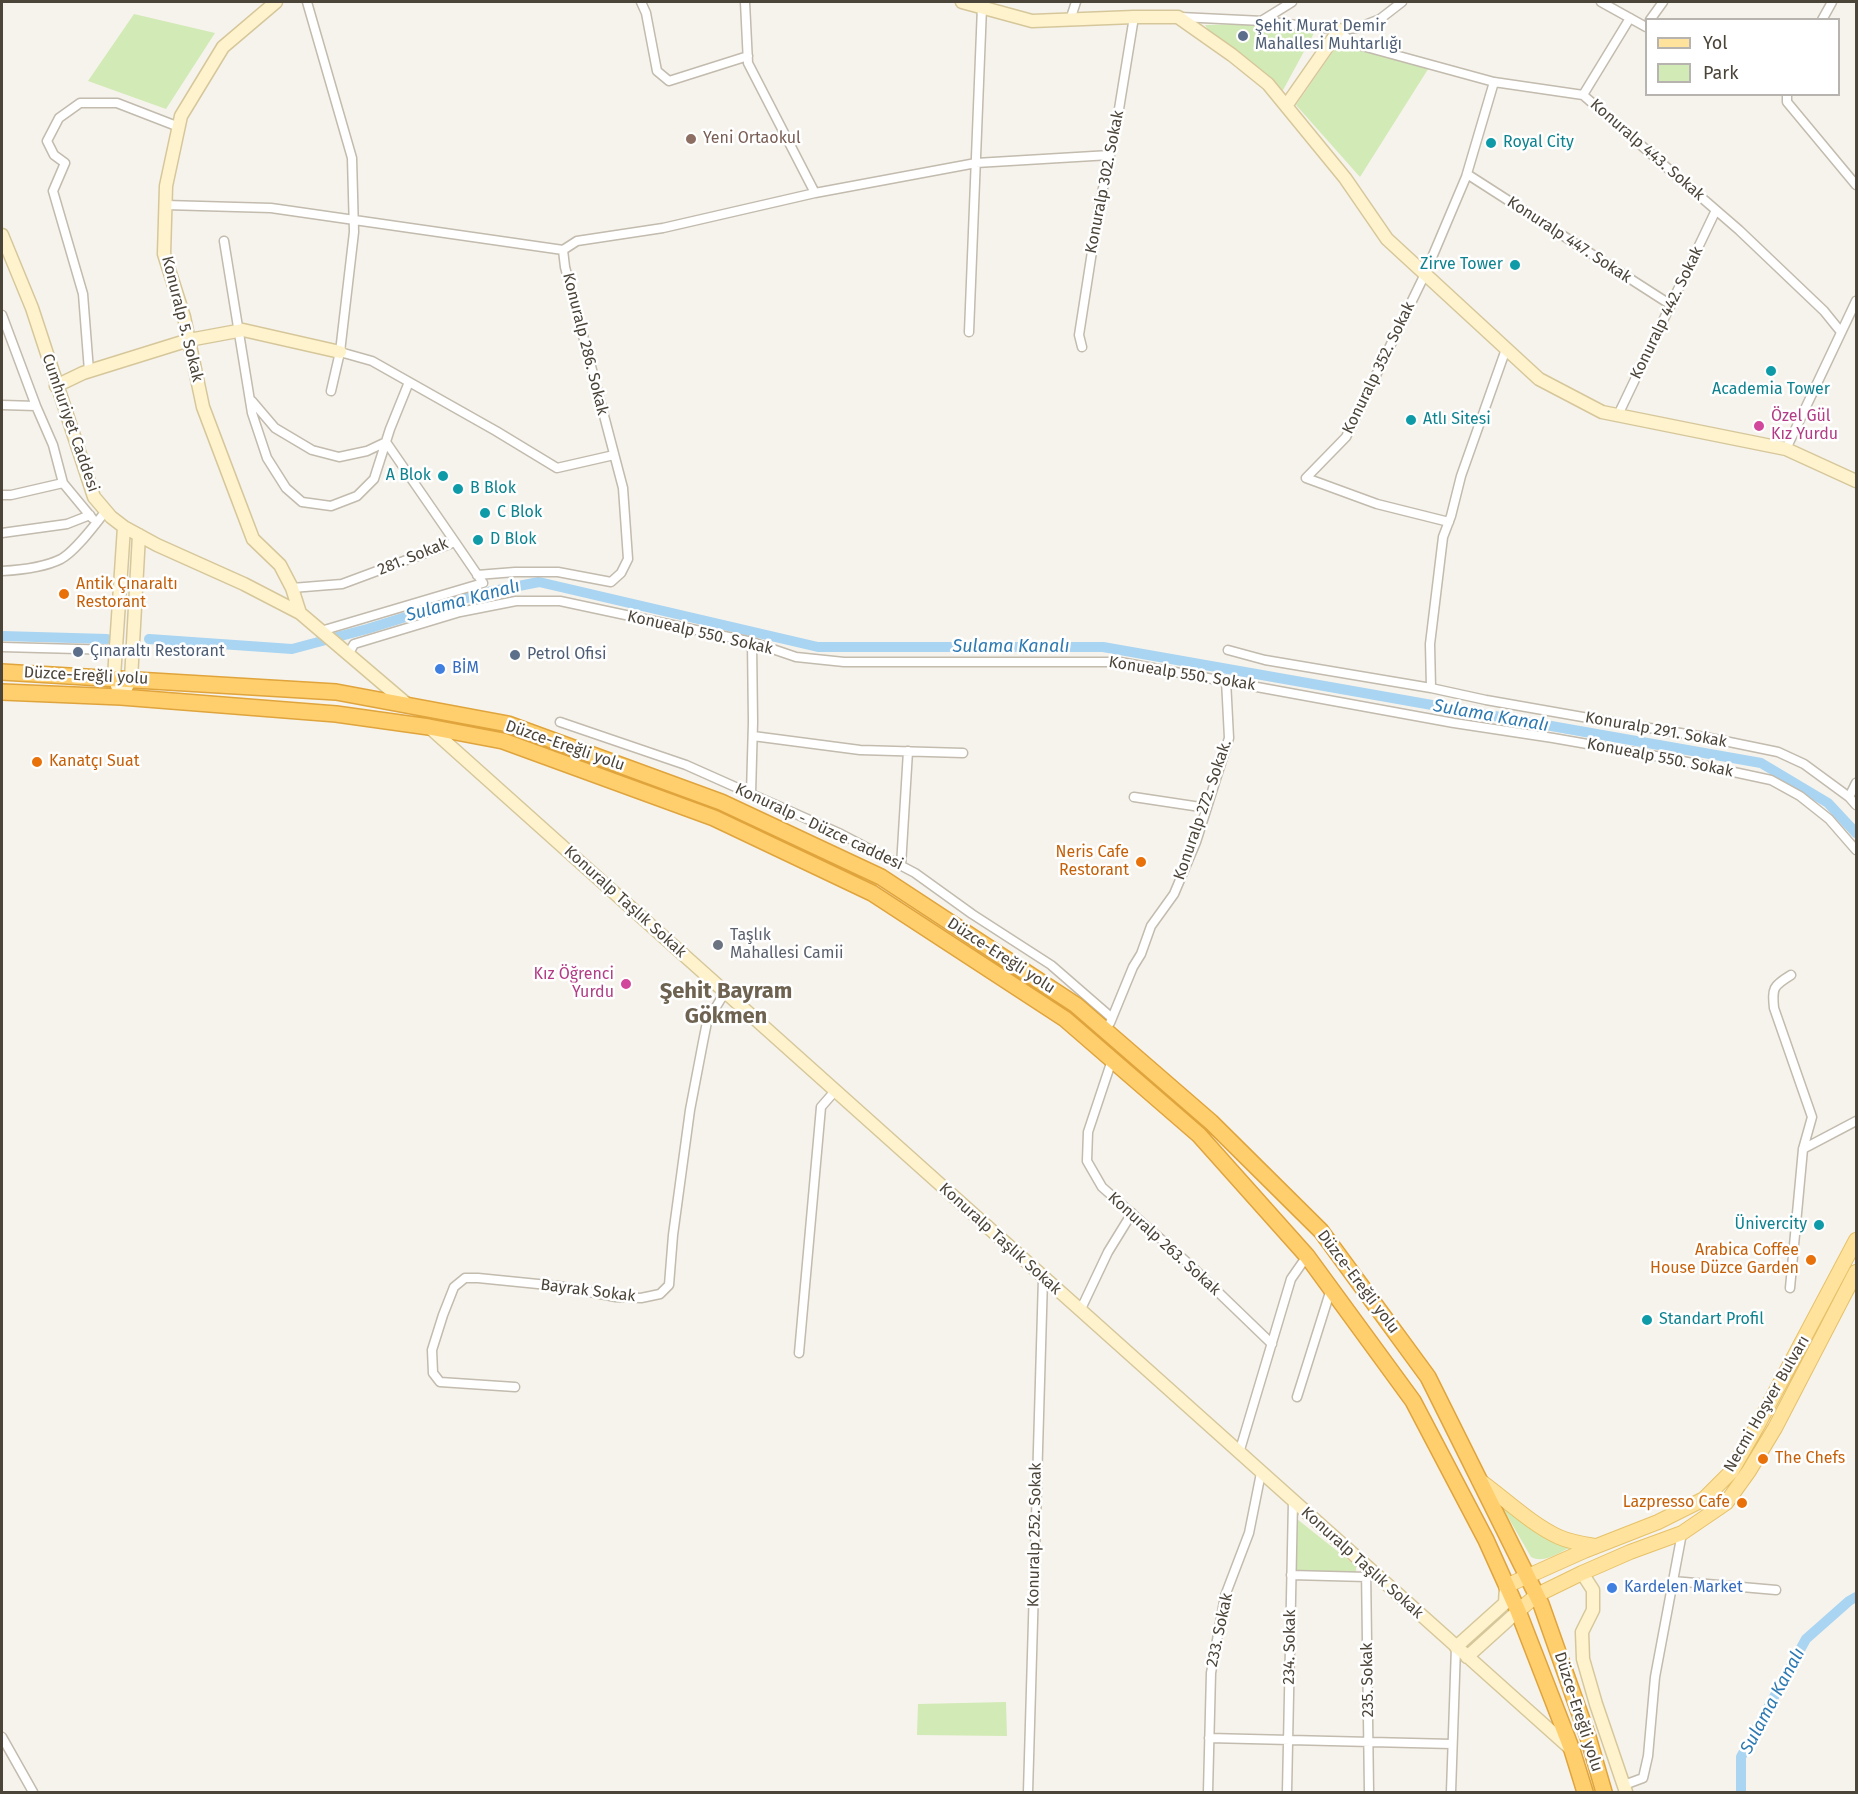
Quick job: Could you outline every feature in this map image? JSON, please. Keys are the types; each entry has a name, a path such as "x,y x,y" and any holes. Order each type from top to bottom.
{"highway":[{"name":"Düzce-Ereğli yolu","path":"2,672 336,692 508,724 732,807 881,877 1109,1025 1321,1231 1428,1377 1537,1595 1588,1737 1604,1792"},
{"name":"Düzce-Ereğli yolu","path":"2,692 121,697 336,714 429,727 503,741 714,819 872,893 1065,1019 1198,1135 1307,1256 1413,1401 1486,1540 1518,1611 1572,1750 1585,1792"}],"main road":[{"name":"Necmi Hoşver Bulvarı","path":"1506,1586 1595,1546 1658,1522 1704,1499 1731,1472 1761,1421 1857,1240"},
{"name":"Necmi Hoşver Bulvarı","path":"1518,1611 1537,1595 1581,1573 1682,1533 1726,1503 1775,1428 1857,1272"},
{"path":"1478,1480 1557,1536 1595,1546"}],"street":[{"name":"Konuralp 5. Sokak","path":"276,2 223,47 182,116 166,186 164,254 184,317 203,406 253,539 280,565 292,588 300,614"},
{"path":"307,2 352,158 354,232 340,352 331,391"},
{"path":"641,2 646,13 657,71 669,81 748,56"},
{"path":"745,2 748,63 815,193"},
{"path":"962,2 1032,21 1178,17 1263,21 1338,30 1357,28 1380,19 1402,2"},
{"path":"1070,20 1076,2"},
{"path":"1263,21 1292,2"},
{"path":"1601,2 1645,23"},
{"path":"1652,18 1664,2"},
{"path":"1822,18 1832,2"},
{"path":"969,332 982,7"},
{"name":"Konuralp 302. Sokak","path":"1082,347 1079,335 1098,213 1134,17"},
{"path":"1178,17 1268,84 1345,178 1387,238 1539,379 1602,412 1786,448 1857,481"},
{"path":"1583,95 1630,18"},
{"path":"1286,106 1338,30"},
{"name":"Konuralp 443. Sokak","path":"1338,30 1355,44 1494,82 1583,95 1716,210 1824,311 1841,332"},
{"path":"1425,274 1467,174 1494,82"},
{"path":"1786,96 1787,102 1857,185"},
{"path":"89,371 83,294 53,191 65,164 54,155 47,141 59,118 80,103 117,103 179,127"},
{"name":"Konuralp 286. Sokak","path":"477,575 515,572 558,573 611,582 621,573 628,559 623,488 565,267 563,250 577,241 663,228 815,193 976,163 1110,155"},
{"name":"Konuralp 447. Sokak","path":"1467,174 1671,305"},
{"path":"166,205 271,208 563,250"},
{"name":"Konuralp 442. Sokak","path":"1618,415 1716,210"},
{"name":"Cumhuriyet Caddesi","path":"2,235 32,308 94,497 106,511 139,535 244,584 300,614 408,705"},
{"path":"224,241 252,412 267,459 286,488 302,502 331,506 357,495 374,479 409,382"},
{"name":"Konuralp 352. Sokak","path":"1425,274 1346,437 1306,478 1377,504 1449,522"},
{"path":"1786,448 1857,301"},
{"path":"2,315 53,445 63,483 96,522"},
{"path":"56,386 89,371 189,340 243,330 372,361 557,468 614,455"},
{"path":"1431,687 1430,644 1443,537 1461,476 1506,349"},
{"path":"250,399 275,428 312,450 339,458 367,451 386,442"},
{"path":"2,405 36,406"},
{"name":"281. Sokak","path":"292,588 342,584 455,542 386,442"},
{"path":"2,495 63,483"},
{"path":"2,571 27,570 62,559 83,540 106,511"},
{"path":"2,533 67,525 90,515"},
{"path":"121,697 114,677 124,526"},
{"path":"121,697 130,679 139,535"},
{"path":"321,632 483,584 455,542"},
{"name":"Konuealp 550. Sokak","path":"346,654 354,645 460,612 516,601 560,602 752,642 796,657 844,662 1120,662 1454,723 1673,759 1771,780 1800,796 1829,819 1857,850"},
{"path":"751,794 752,642"},
{"path":"2,647 116,650"},
{"name":"Konuralp 291. Sokak","path":"1228,650 1265,660 1431,687 1486,700 1705,737 1778,752 1804,764 1857,805"},
{"name":"Konuralp 272. Sokak.","path":"1109,1025 1151,926 1174,894 1185,872 1229,738 1226,680"},
{"name":"Konuralp - Düzce caddesi","path":"560,722 686,765 841,834 915,873 972,914 1051,965 1109,1025"},
{"name":"Konuralp Taşlık Sokak","path":"429,727 1293,1501 1367,1572 1572,1750"},
{"path":"753,736 860,750 963,753"},
{"path":"901,866 908,751"},
{"path":"1849,797 1857,783"},
{"path":"1134,797 1207,807"},
{"path":"1790,1288 1803,1149 1812,1117 1774,1008 1773,991 1778,983 1791,975"},
{"name":"Bayrak Sokak","path":"516,1387 440,1382 433,1373 432,1350 454,1287 465,1278 478,1278 558,1286 615,1297 641,1298 660,1294 669,1285 673,1234 690,1110 707,1022 725,992"},
{"name":"Konuralp 263. Sokak","path":"1112,1060 1088,1132 1087,1161 1101,1186 1189,1264 1272,1344"},
{"path":"800,1353 821,1107 835,1091"},
{"path":"1803,1149 1857,1121"},
{"path":"1080,1311 1108,1252 1132,1213"},
{"path":"1239,1454 1291,1279 1307,1256"},
{"name":"Konuralp 252. Sokak","path":"1028,1792 1043,1278"},
{"path":"1297,1397 1331,1288"},
{"name":"233. Sokak","path":"1208,1792 1211,1673 1225,1596 1249,1533 1261,1473"},
{"name":"234. Sokak","path":"1287,1792 1293,1501"},
{"path":"1581,1573 1593,1590 1593,1610 1582,1632 1582,1659 1625,1789 1643,1778 1648,1756 1655,1677 1682,1533"},
{"path":"1291,1575 1367,1572"},
{"name":"235. Sokak","path":"1367,1572 1370,1792"},
{"path":"1673,1581 1776,1590"},
{"path":"1451,1792 1456,1647 1505,1603 1506,1586"},
{"path":"1467,1657 1518,1611"},
{"path":"2,1737 33,1792"},
{"path":"1209,1738 1452,1744"}],"green space":[{"path":"134,14 215,33 166,109 88,81"},
{"path":"1247,24 1314,33 1282,92 1262,70 1210,33 1205,25"},
{"path":"1339,43 1430,66 1360,177 1296,105"},
{"path":"1501,1505 1573,1546 1547,1558 1531,1557"},
{"path":"1297,1519 1356,1566 1356,1573 1297,1571"},
{"path":"1006,1702 1007,1736 917,1735 918,1704"}],"waterway":[{"name":"Sulama Kanalı","path":"149,639 292,649 367,629 483,593 539,582 818,647 1103,647 1761,763 1828,803 1856,833"},
{"path":"2,636 107,639"},
{"name":"Sulama Kanalı","path":"1741,1792 1741,1757 1806,1639 1856,1597"}],"place":[{"name":"Şehit Murat Demir Mahallesi Muhtarlığı","path":"1243,36"},
{"name":"Yeni Ortaokul","path":"691,139"},
{"name":"Royal City","path":"1491,143"},
{"name":"Zirve Tower","path":"1515,265"},
{"name":"Academia Tower","path":"1771,371"},
{"name":"Atlı Sitesi","path":"1411,420"},
{"name":"Özel Gül Kız Yurdu","path":"1759,426"},
{"name":"A Blok","path":"443,476"},
{"name":"B Blok","path":"458,489"},
{"name":"C Blok","path":"485,513"},
{"name":"D Blok","path":"478,540"},
{"name":"Antik Çınaraltı Restorant","path":"64,594"},
{"name":"Çınaraltı Restorant","path":"78,652"},
{"name":"Petrol Ofisi","path":"515,655"},
{"name":"BİM","path":"440,669"},
{"name":"Kanatçı Suat","path":"37,762"},
{"name":"Neris Cafe Restorant","path":"1141,862"},
{"name":"Taşlık Mahallesi Camii","path":"718,945"},
{"name":"Kız Öğrenci Yurdu","path":"626,984"},
{"name":"Ünivercity","path":"1819,1225"},
{"name":"Arabica Coffee House Düzce Garden","path":"1811,1260"},
{"name":"Standart Profil","path":"1647,1320"},
{"name":"The Chefs","path":"1763,1459"},
{"name":"Lazpresso Cafe","path":"1742,1503"},
{"name":"Kardelen Market","path":"1612,1588"}],"district":[{"name":"Şehit Bayram Gökmen","path":"726,1004"}]}
